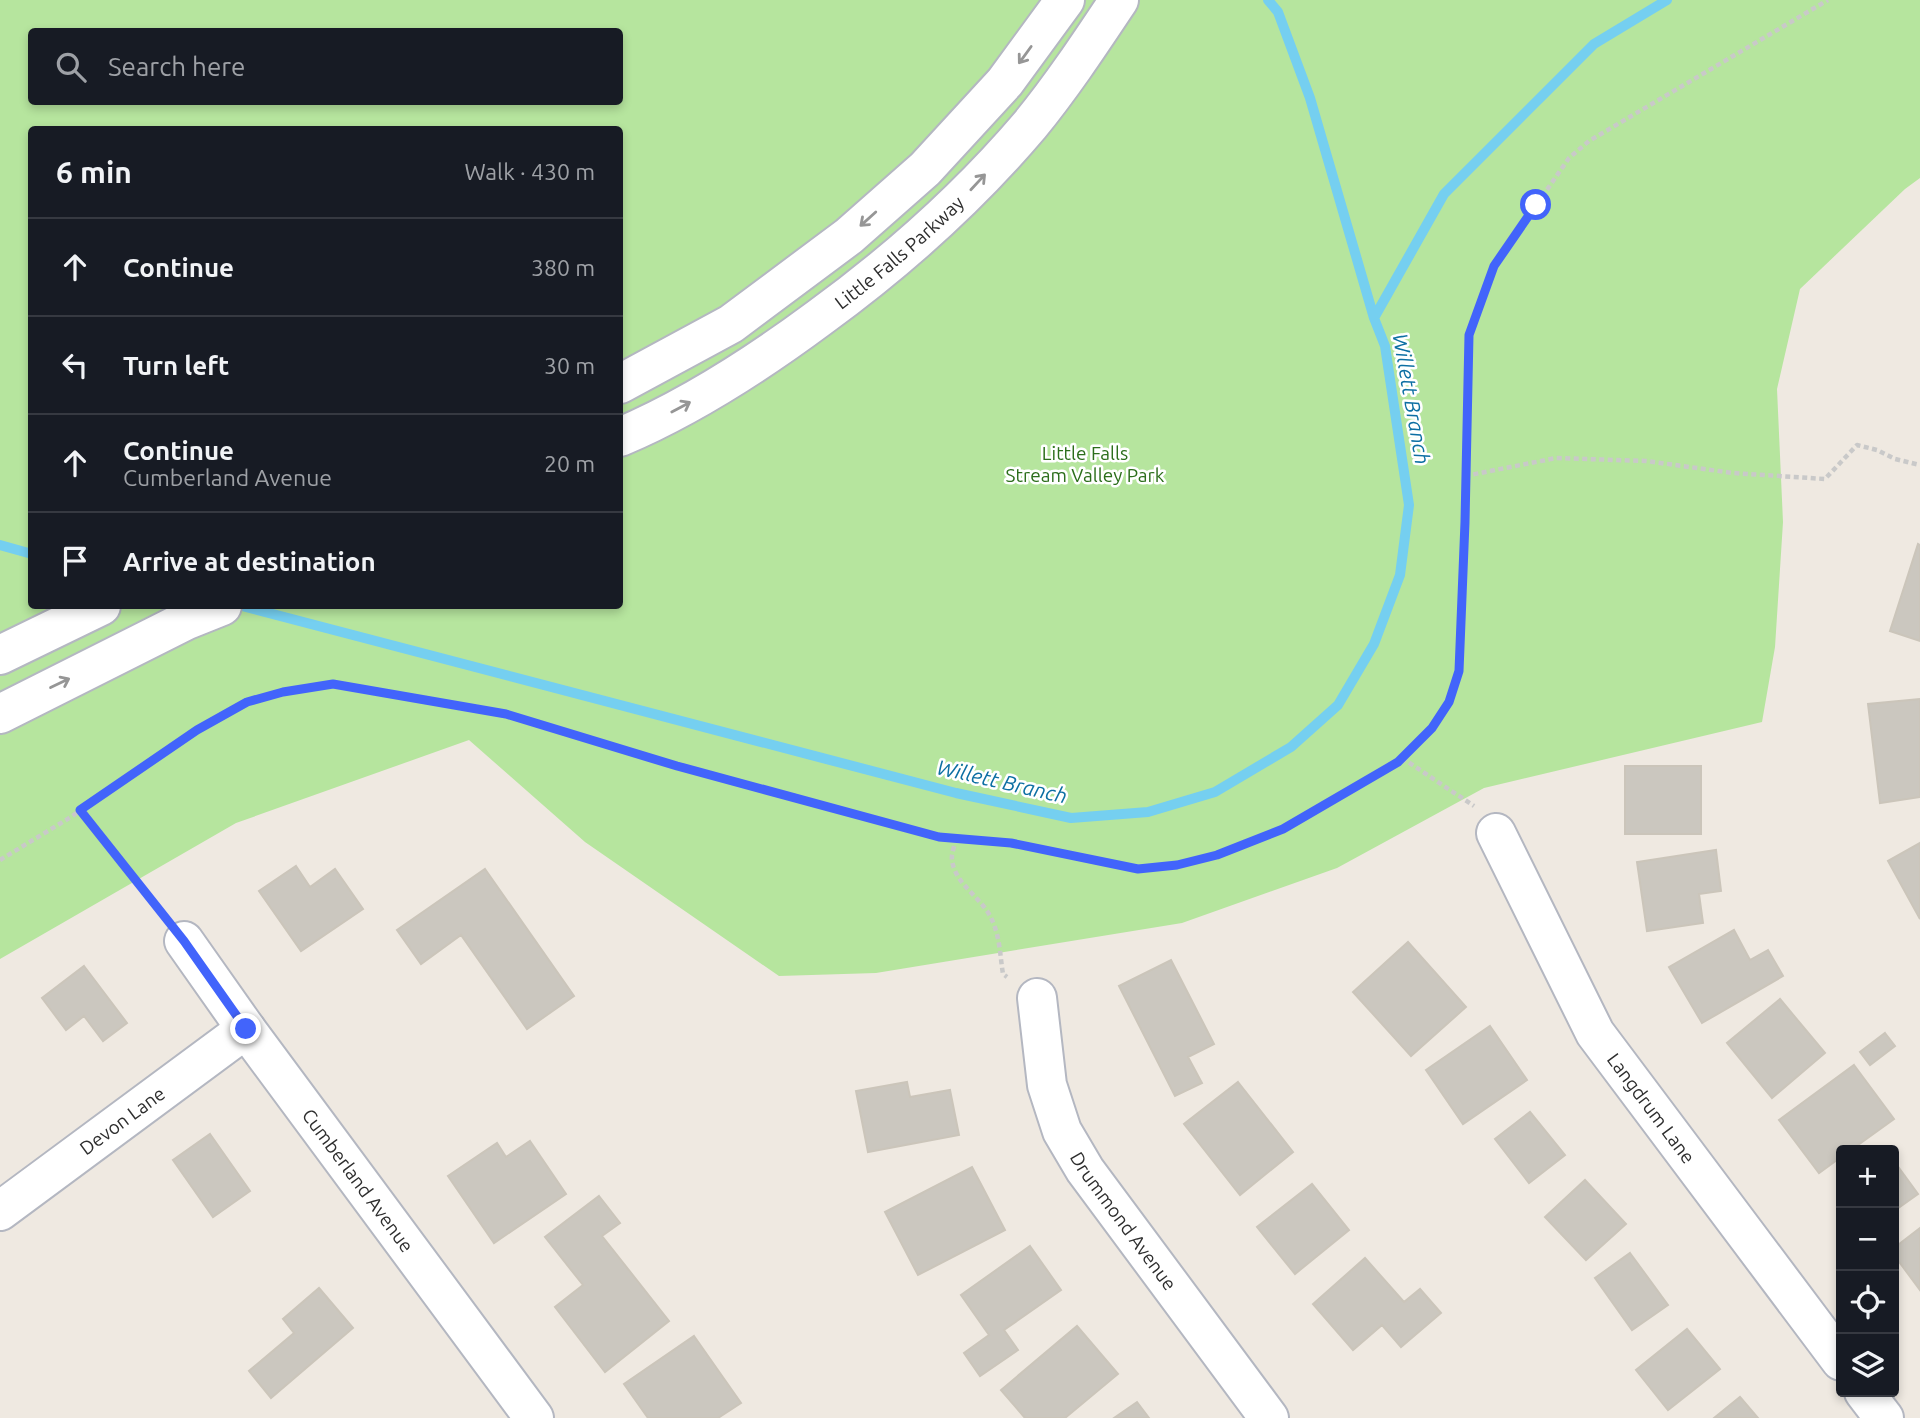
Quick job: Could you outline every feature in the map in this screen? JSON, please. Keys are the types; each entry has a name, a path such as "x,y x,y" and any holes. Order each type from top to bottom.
{"street":[{"path":"623,382 731,324 849,236 925,169 1005,82 1065,0"},
{"name":"Little Falls Parkway","path":"623,436 708,392 770,355 861,287 950,212 1030,125 1119,0"},
{"path":"0,655 95,609"},
{"path":"0,714 187,620 214,609"},
{"name":"Langdrum Lane","path":"1496,833 1595,1033 1836,1354"},
{"name":"Cumberland Avenue","path":"184,941 534,1418"},
{"name":"Drummond Avenue","path":"1037,998 1047,1085 1062,1130 1085,1170 1269,1418"},
{"name":"Devon Lane","path":"0,1211 246,1029"},
{"path":"1868,1397 1884,1418"}],"path":[{"path":"0,860 80,810 197,730 247,702 283,692 333,684 506,714 677,766 939,837 1011,843 1138,869 1177,865 1217,855 1283,829 1398,762 1432,728 1449,702 1459,671 1469,335 1494,266 1569,158 1589,141 1828,0"},
{"path":"1465,476 1556,458 1646,461 1733,473 1825,479 1857,445 1920,466"},
{"path":"1402,758 1495,822 1496,833"},
{"path":"80,810 184,941"},
{"path":"956,838 952,859 959,879 992,918 998,936 1003,974 1037,998"}],"green space":[{"name":"Little Falls Stream Valley Park","path":"0,0 1920,0 1920,178 1905,189 1800,289 1777,389 1783,522 1775,647 1762,722 1484,788 1337,868 1182,923 876,973 779,976 585,842 469,740 236,823 0,959"}],"building":[{"path":"1918,544 1920,545 1920,641 1890,631"},
{"path":"1920,699 1920,797 1880,803 1868,704"},
{"path":"1625,766 1701,766 1701,834 1625,834"},
{"path":"1920,843 1920,919 1888,861"},
{"path":"1716,850 1721,891 1699,894 1703,923 1647,931 1637,862"},
{"path":"296,866 310,887 335,869 363,909 301,951 259,891"},
{"path":"485,869 574,996 527,1029 461,935 421,964 397,930"},
{"path":"1734,930 1750,960 1768,950 1783,976 1702,1023 1669,967"},
{"path":"1408,942 1466,1007 1411,1056 1353,992"},
{"path":"1171,960 1214,1044 1188,1057 1202,1083 1175,1096 1119,986"},
{"path":"84,966 127,1023 103,1041 84,1016 66,1030 42,998"},
{"path":"1780,999 1825,1053 1772,1098 1727,1043"},
{"path":"1490,1026 1527,1080 1463,1124 1426,1070"},
{"path":"1885,1033 1895,1046 1870,1065 1860,1052"},
{"path":"1854,1065 1894,1119 1858,1145 1836,1145 1836,1161 1819,1173 1779,1120"},
{"path":"907,1082 910,1097 950,1090 959,1135 868,1152 856,1091"},
{"path":"1238,1082 1293,1152 1240,1195 1184,1124"},
{"path":"1530,1112 1565,1155 1529,1183 1495,1139"},
{"path":"210,1134 250,1191 213,1217 173,1160"},
{"path":"530,1141 566,1194 494,1243 448,1176 497,1143 506,1157"},
{"path":"972,1167 1005,1230 918,1275 885,1212"},
{"path":"1899,1168 1918,1194 1899,1207"},
{"path":"1585,1180 1626,1224 1586,1260 1545,1217"},
{"path":"1312,1184 1349,1230 1295,1274 1257,1227"},
{"path":"599,1196 620,1223 602,1236 669,1321 605,1372 555,1307 583,1285 545,1237"},
{"path":"1920,1228 1920,1290 1899,1262 1899,1244"},
{"path":"1030,1246 1061,1290 1004,1330 1018,1350 980,1376 964,1353 989,1335 961,1295"},
{"path":"1630,1253 1668,1305 1632,1330 1595,1278"},
{"path":"1365,1258 1404,1302 1420,1289 1441,1313 1401,1347 1382,1325 1353,1350 1313,1304"},
{"path":"319,1288 353,1328 271,1398 249,1371 294,1333 283,1319"},
{"path":"1077,1326 1118,1374 1065,1418 1025,1418 1001,1390"},
{"path":"1687,1329 1720,1369 1668,1410 1636,1370"},
{"path":"694,1336 741,1403 718,1418 648,1418 624,1384"},
{"path":"1740,1397 1758,1418 1714,1418"},
{"path":"1137,1402 1149,1418 1114,1418"}],"waterway":[{"name":"Willett Branch","path":"253,609 956,793 1071,818 1148,812 1215,792 1291,747 1338,705 1374,644 1400,575 1409,505 1385,346 1374,318 1310,98 1278,12 1268,0"},
{"path":"1374,318 1444,194 1594,44 1667,0"},
{"name":"Willett Branch","path":"0,545 28,553"}],"route":[{"path":"246,1029 184,941 80,810 197,730 247,702 283,692 333,684 506,714 677,766 939,837 1011,843 1138,869 1177,865 1217,855 1283,829 1398,762 1432,728 1449,702 1459,671 1469,335 1494,266 1536,205"}]}
